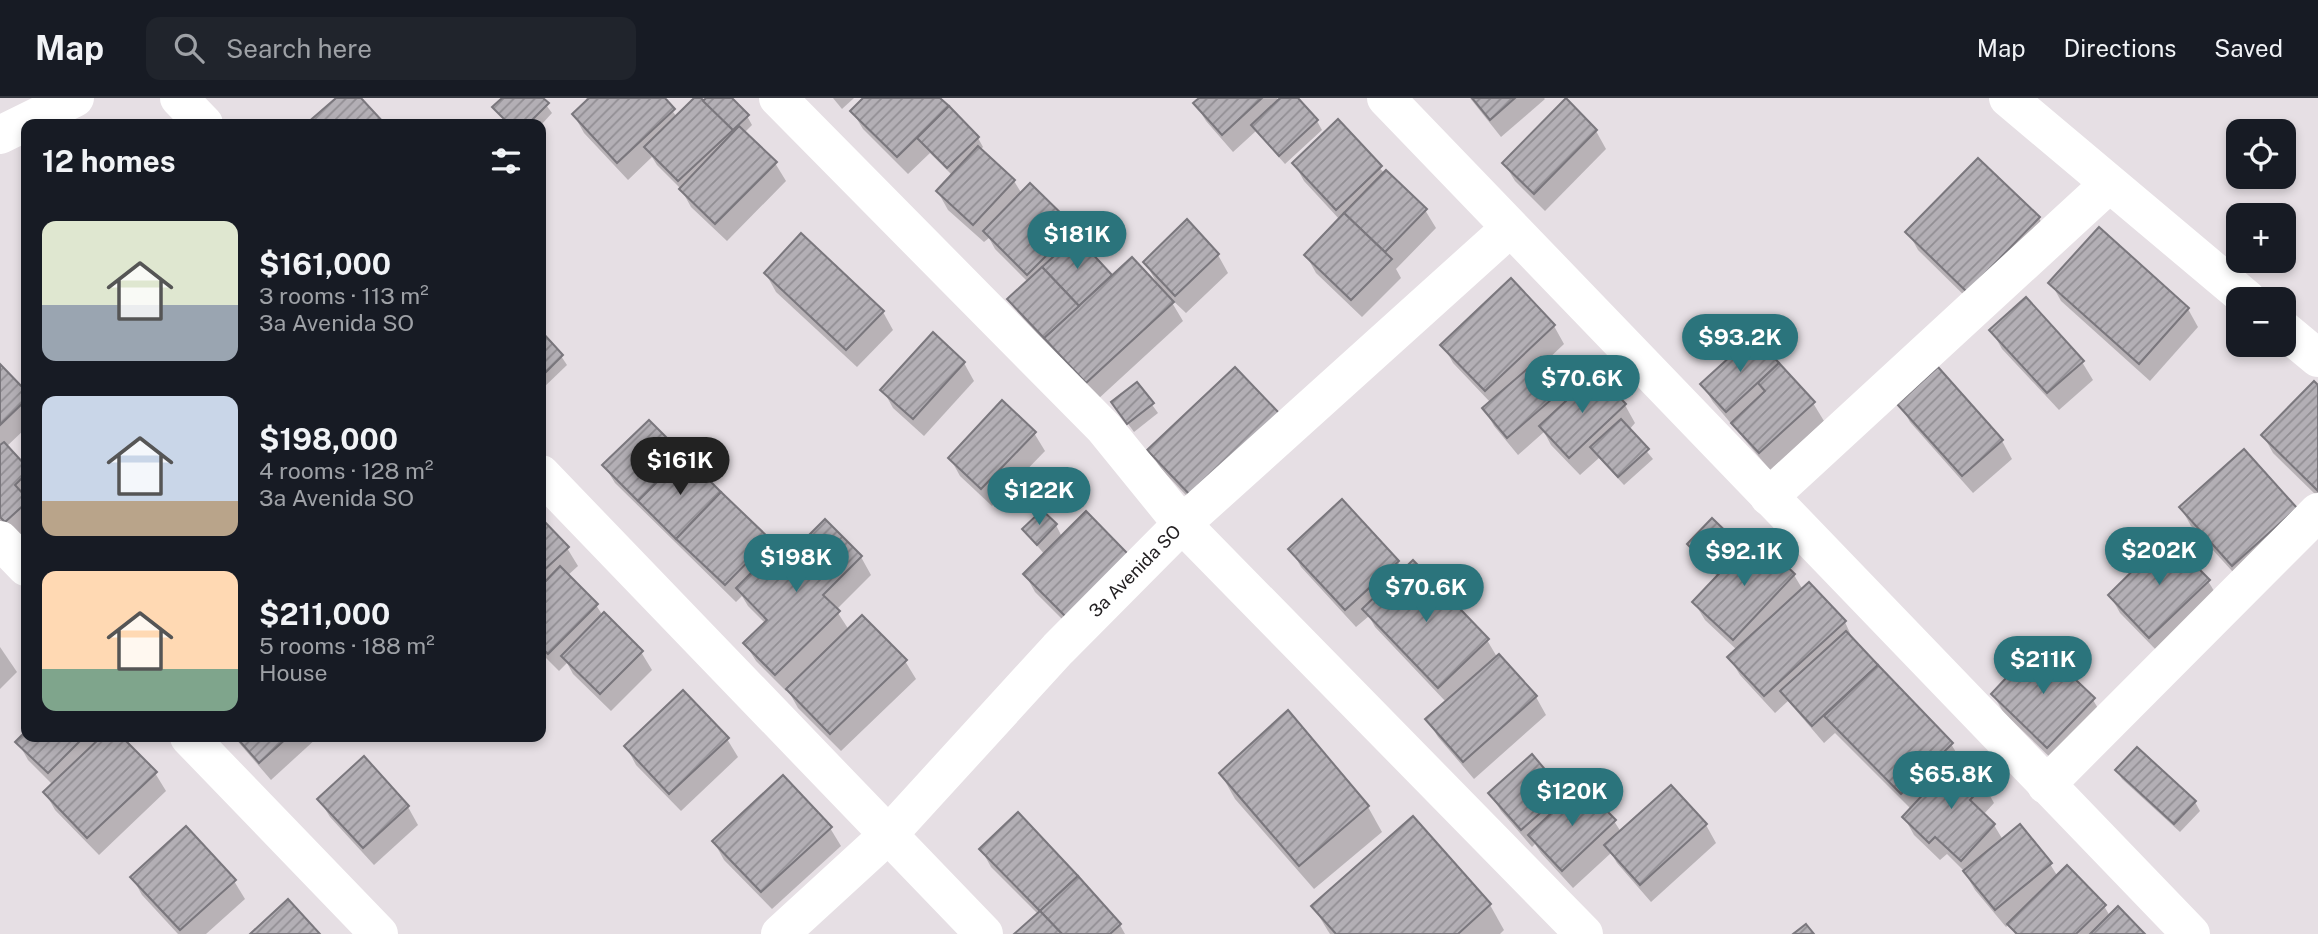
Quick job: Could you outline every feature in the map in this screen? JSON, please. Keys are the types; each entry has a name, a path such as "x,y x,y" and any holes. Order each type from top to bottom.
{"street":[{"path":"32,119 75,98"},
{"path":"179,98 199,119"},
{"path":"778,98 1104,428 1182,524 1584,934"},
{"path":"1386,98 2190,934"},
{"path":"2008,98 2233,287"},
{"path":"0,135 21,125"},
{"path":"1769,497 2109,184"},
{"name":"3a Avenida SO","path":"780,934 888,835 1058,649 1182,524 1510,229"},
{"path":"2296,340 2318,359"},
{"path":"546,479 984,934"},
{"path":"2046,785 2318,512"},
{"path":"0,540 21,562"},
{"path":"194,742 379,934"}],"building":[{"path":"336,98 361,98 380,119 312,119"},
{"path":"502,98 543,98 549,103 533,119 504,119 492,107"},
{"path":"589,98 665,98 675,109 617,163 572,114"},
{"path":"694,98 701,98 733,130 678,181 644,147"},
{"path":"706,98 732,98 749,115 733,130 703,101"},
{"path":"863,98 940,98 949,106 897,157 850,111"},
{"path":"1199,98 1262,98 1222,135 1193,103"},
{"path":"1280,98 1298,98 1318,120 1279,156 1251,125"},
{"path":"1472,98 1515,98 1490,120"},
{"path":"1566,98 1597,130 1534,194 1502,163"},
{"path":"949,106 979,137 947,168 917,138"},
{"path":"1338,119 1382,166 1336,210 1292,163"},
{"path":"739,126 777,162 715,224 679,189"},
{"path":"978,146 1015,180 973,225 936,191"},
{"path":"1978,158 2040,217 1967,292 1905,232"},
{"path":"1386,170 1427,209 1385,252 1344,213"},
{"path":"1030,183 1075,227 1027,275 983,231"},
{"path":"1344,213 1392,259 1351,300 1304,255"},
{"path":"1187,219 1219,254 1175,296 1143,262"},
{"path":"2099,227 2189,308 2139,364 2048,283"},
{"path":"801,233 884,311 846,350 764,273"},
{"path":"1076,236 1112,275 1079,306 1042,267"},
{"path":"1132,257 1174,302 1086,383 1044,338"},
{"path":"1042,267 1079,306 1044,338 1007,299"},
{"path":"1511,278 1555,325 1485,391 1440,345"},
{"path":"2026,297 2084,361 2047,393 1989,330"},
{"path":"933,332 965,362 913,419 880,390"},
{"path":"1754,335 1779,363 1726,412 1700,384"},
{"path":"546,336 563,355 546,372"},
{"path":"1541,357 1567,386 1507,438 1482,408"},
{"path":"1779,363 1815,402 1759,453 1731,423 1765,391 1758,383"},
{"path":"0,364 21,386 21,405 0,425"},
{"path":"1235,367 1280,414 1192,497 1147,450"},
{"path":"1938,367 2003,440 1962,476 1897,404"},
{"path":"1596,373 1626,404 1569,458 1539,426"},
{"path":"2314,381 2318,385 2318,491 2261,435"},
{"path":"1137,382 1154,403 1127,424 1111,402"},
{"path":"1002,400 1036,432 981,489 948,458"},
{"path":"1621,419 1649,449 1618,477 1590,447"},
{"path":"649,420 684,455 638,501 602,465"},
{"path":"4,442 21,461 21,479 15,485 21,492 21,508 5,522 0,517 0,445"},
{"path":"2244,449 2297,508 2232,566 2179,507"},
{"path":"684,455 721,492 676,539 638,501"},
{"path":"721,492 770,539 725,585 676,539"},
{"path":"1342,499 1399,561 1345,610 1288,549"},
{"path":"1042,510 1057,524 1037,545 1022,529"},
{"path":"1086,511 1128,554 1066,617 1023,574"},
{"path":"1712,518 1740,545 1714,571 1687,544"},
{"path":"825,519 862,556 823,595 840,611 775,675 743,643 767,620 736,588 785,539 795,549"},
{"path":"546,523 569,547 546,568"},
{"path":"1755,536 1795,574 1733,640 1692,602"},
{"path":"2167,537 2210,580 2149,638 2108,595"},
{"path":"1413,560 1489,639 1438,688 1362,609"},
{"path":"560,566 598,604 548,654 546,652 546,581"},
{"path":"1809,582 1846,621 1764,696 1727,657"},
{"path":"604,612 643,651 600,694 561,656"},
{"path":"862,615 907,660 830,734 786,689"},
{"path":"1846,631 1878,665 1812,726 1780,691"},
{"path":"2038,644 2095,698 2047,748 1991,694"},
{"path":"1499,654 1537,696 1463,762 1425,719"},
{"path":"1878,665 1953,743 1901,794 1824,716"},
{"path":"683,690 729,738 669,794 624,746"},
{"path":"1288,710 1369,806 1299,866 1219,773"},
{"path":"21,736 21,742 79,742 48,773 15,742"},
{"path":"96,742 127,742 157,772 87,838 43,792"},
{"path":"240,742 282,742 259,763"},
{"path":"2137,747 2196,801 2174,824 2115,770"},
{"path":"1532,754 1564,792 1521,830 1488,793"},
{"path":"364,756 409,806 363,848 317,799"},
{"path":"1957,758 1985,784 1970,800 1995,824 1961,861 1935,837 1929,843 1902,817"},
{"path":"783,775 832,827 761,892 712,841"},
{"path":"1581,785 1616,820 1562,871 1528,835"},
{"path":"1671,785 1707,824 1640,885 1604,845"},
{"path":"1018,812 1078,876 1040,911 979,849"},
{"path":"1413,816 1491,904 1458,934 1336,934 1311,906"},
{"path":"2020,824 2052,863 1995,910 1963,871"},
{"path":"186,826 236,880 180,930 130,877"},
{"path":"2067,865 2106,905 2076,934 2017,934 2007,924"},
{"path":"1078,876 1121,924 1110,934 1062,934 1040,911"},
{"path":"288,899 320,934 250,934"},
{"path":"2118,906 2145,934 2090,934"},
{"path":"1040,911 1062,934 1014,934"},
{"path":"1806,924 1814,934 1793,934"}]}
